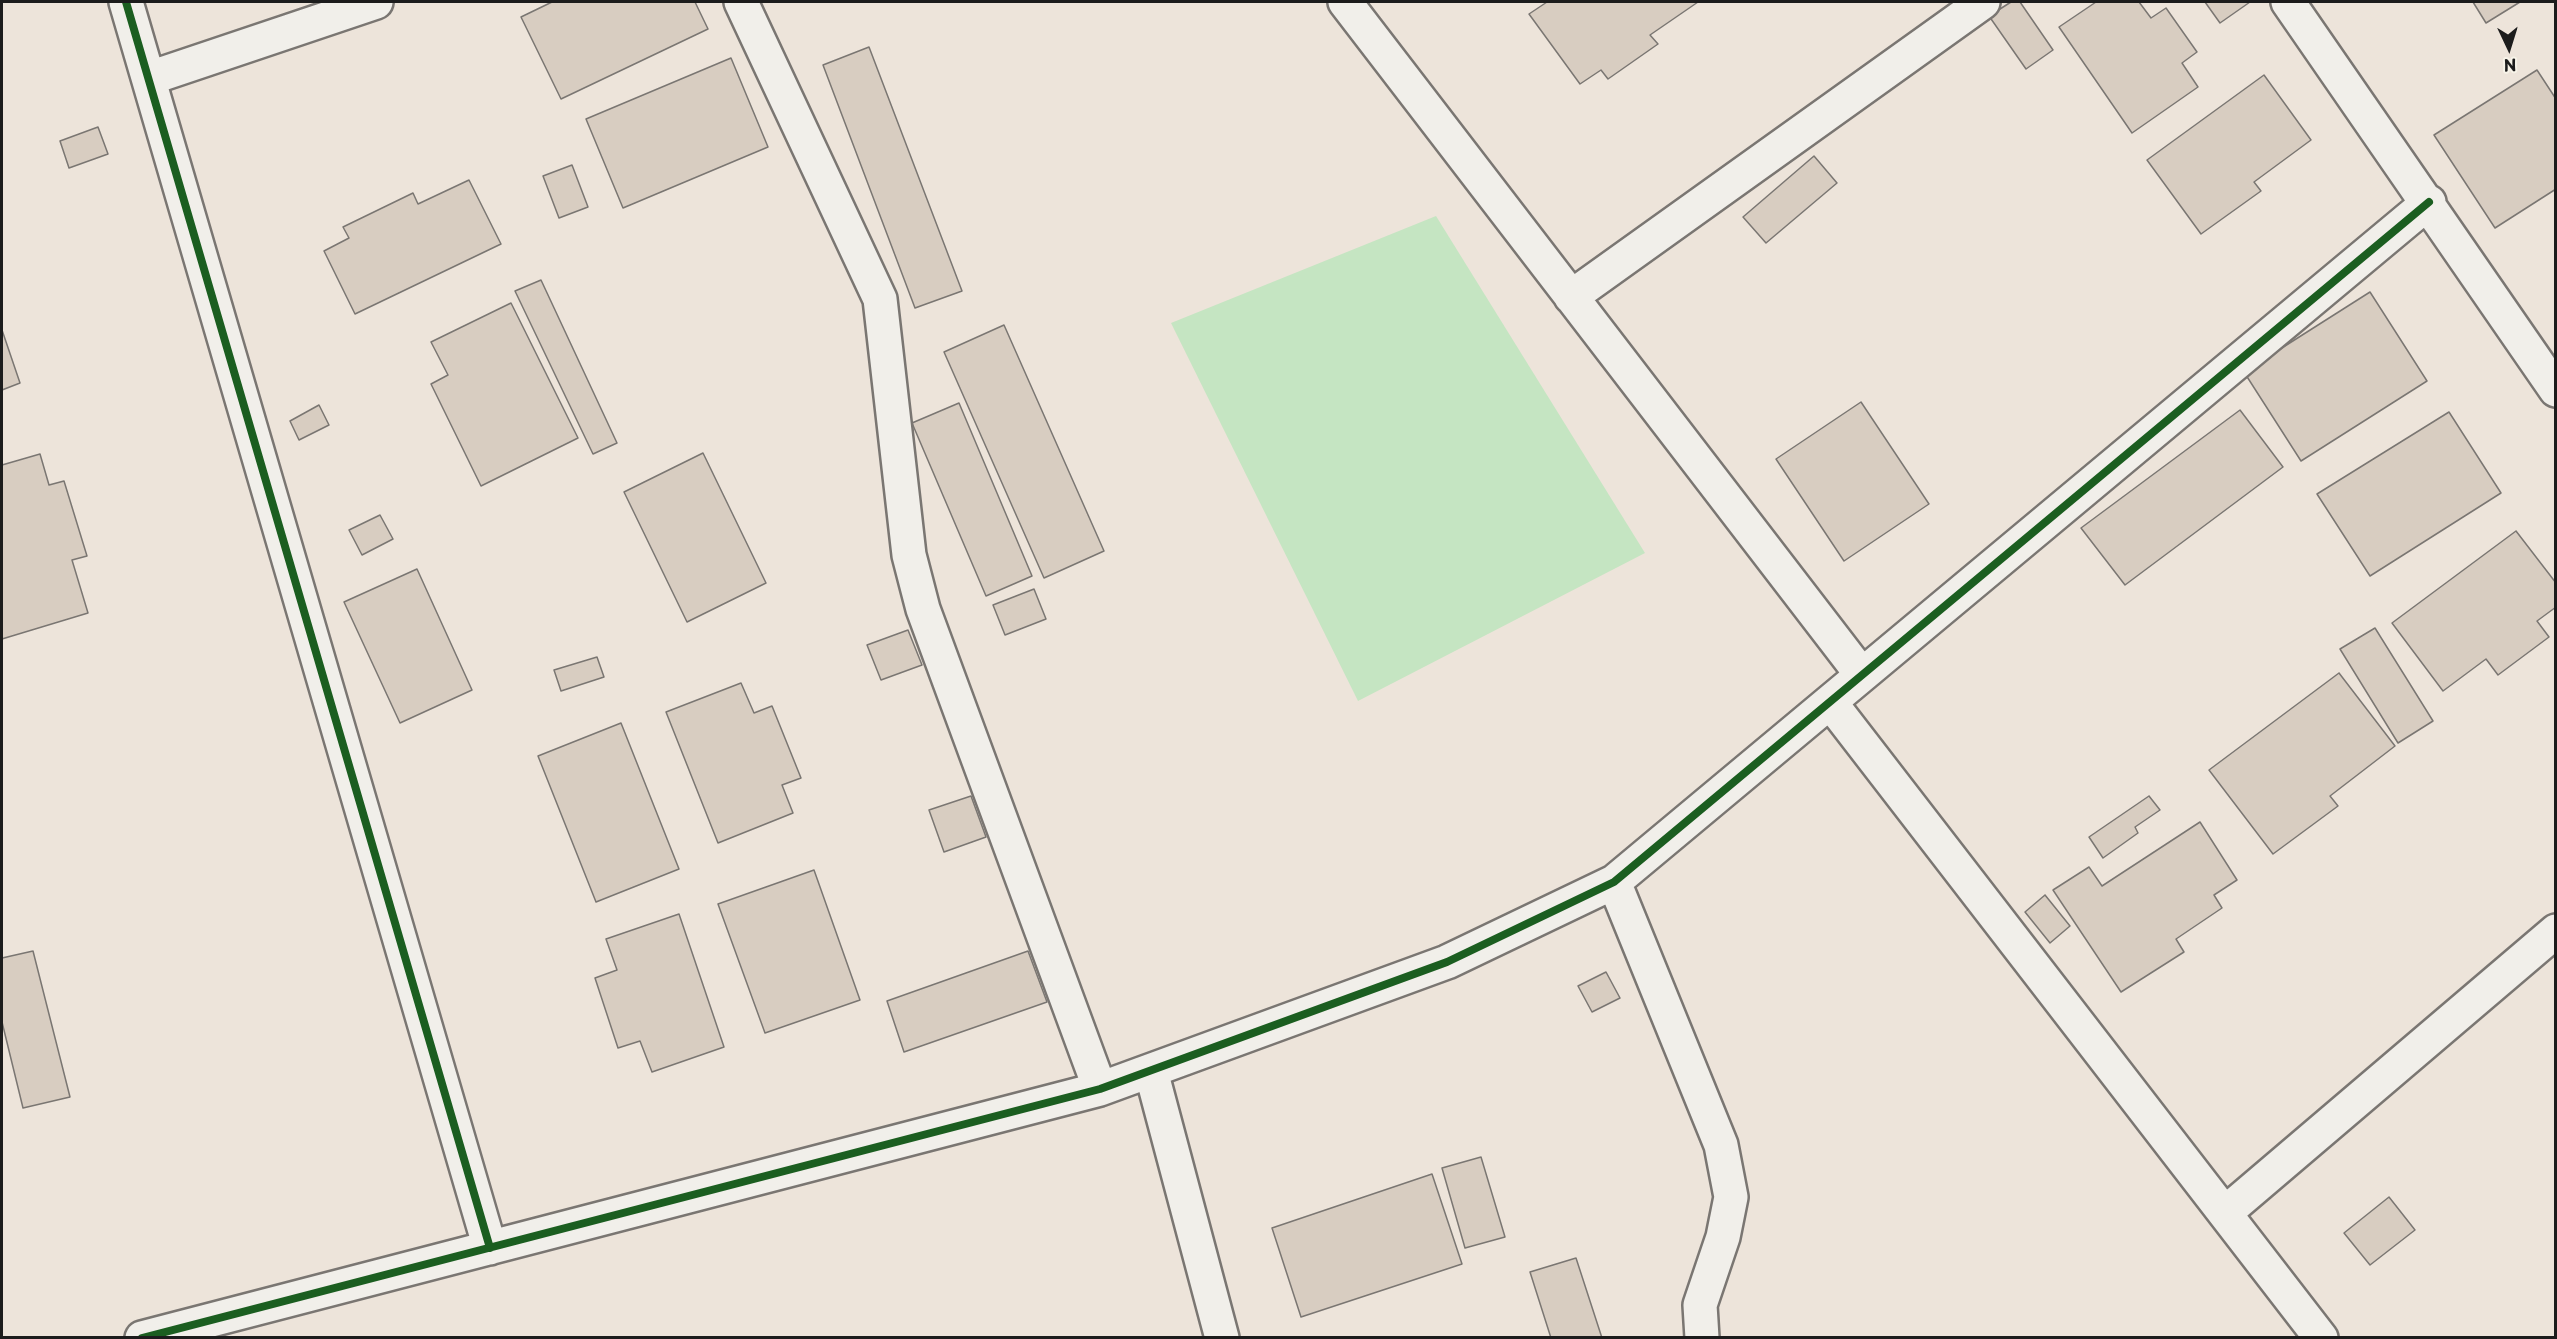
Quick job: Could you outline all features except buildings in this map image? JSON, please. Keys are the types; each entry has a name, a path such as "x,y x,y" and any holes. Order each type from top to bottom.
{"street":[{"path":"126,2 490,1248"},
{"path":"150,78 376,2"},
{"path":"741,2 879,299 909,555 923,609 1100,1089"},
{"path":"1345,2 1862,675"},
{"path":"1571,297 1983,2"},
{"path":"2288,2 2429,202 2556,390"},
{"path":"142,1338 1100,1089 1446,962 1614,882 2429,202"},
{"path":"1830,702 2321,1338"},
{"path":"1614,882 1721,1145 1731,1197 1723,1237 1700,1305 1702,1338"},
{"path":"2225,1213 2556,931"},
{"path":"1151,1071 1222,1338"}],"green space":[{"path":"1436,216 1645,553 1358,701 1171,323"}],"cycle path":[{"path":"126,2 490,1248"},
{"path":"142,1338 1100,1089 1447,962 1614,882 2429,202"}]}
